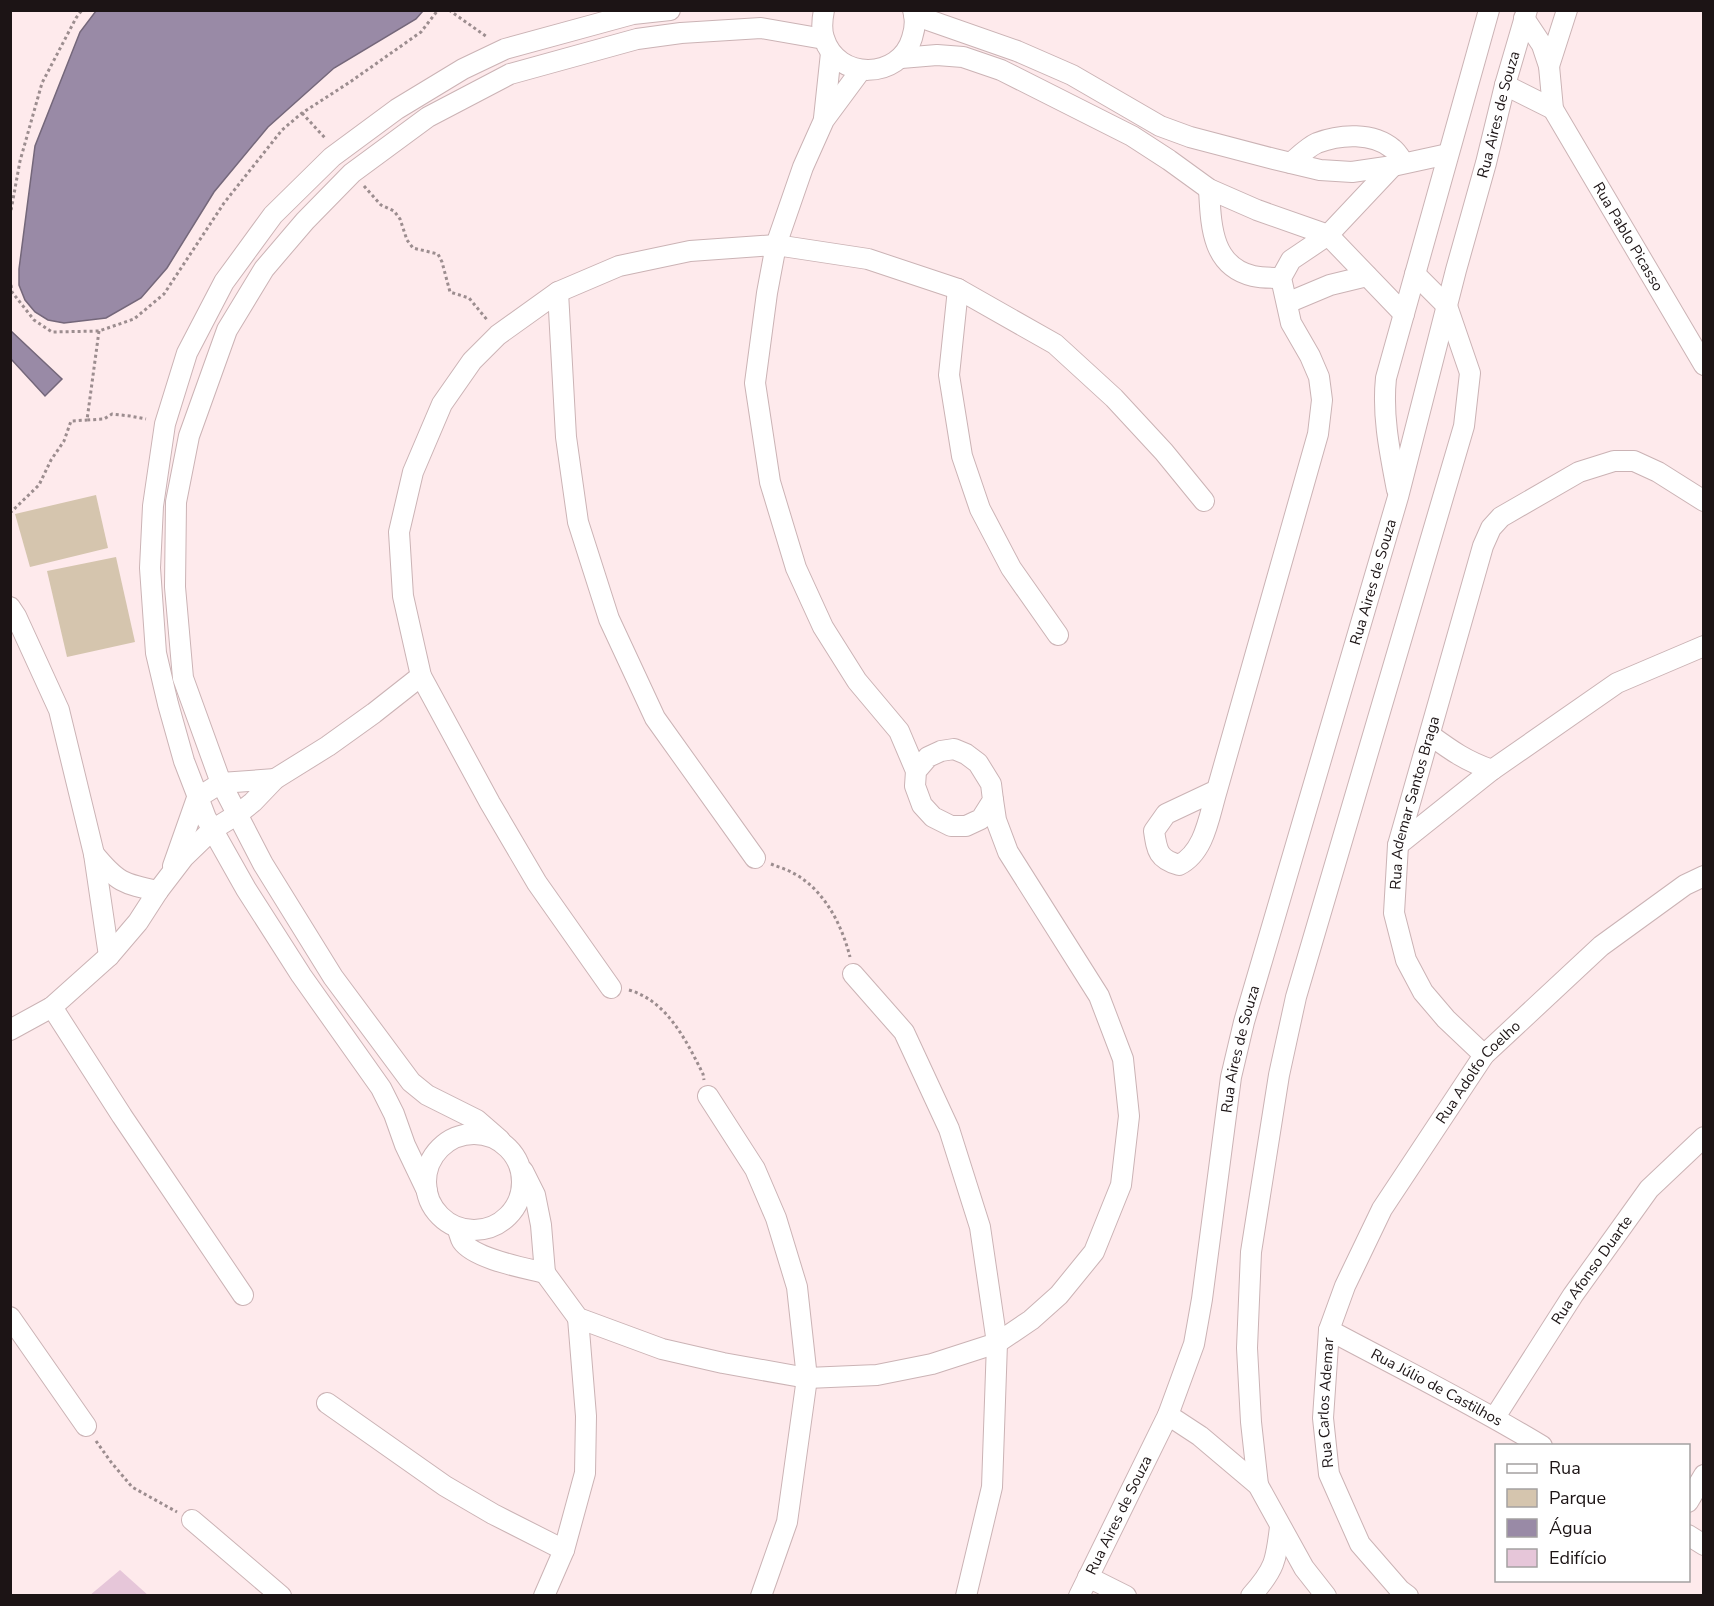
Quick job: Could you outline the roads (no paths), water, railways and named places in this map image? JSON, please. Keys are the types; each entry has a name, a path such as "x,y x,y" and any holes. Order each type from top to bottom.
{"street":[{"path":"519,1163 523,1179 521,1195 514,1210 503,1221 489,1228 473,1230 457,1228 437,1213 381,1088 301,975 246,889 212,830 197,798 174,727 156,653 150,568 153,506 165,424 187,353 224,282 273,215 338,152 397,109 464,69 505,49 633,14 670,10"},
{"path":"677,10 681,33"},
{"path":"824,10 822,23 828,46 824,120"},
{"name":"Rua Aires de Souza","path":"1398,497 1383,399 1386,378 1489,10"},
{"path":"1549,66 1567,10"},
{"path":"544,1596 564,1550 585,1473 586,1416 578,1318 546,1273 535,1195 511,1150 477,1120 427,1095 411,1082 333,977 263,864 221,783 183,678 175,587 176,502 189,436 227,330 264,269 305,221 353,174 428,117 510,74 637,39 681,33 761,28 828,46 845,64 861,70 876,70 889,66 901,58 910,46 915,31 914,13 1017,51 1072,75 1160,126 1190,137 1320,170 1352,172 1448,154"},
{"path":"1526,14 1542,45 1549,66 1553,109"},
{"name":"Rua Aires de Souza","path":"1079,1596 1168,1414 1194,1344 1231,1077 1244,1022 1398,497 1505,85 1526,14"},
{"path":"901,58 937,55 963,57 1001,70 1132,136 1209,189 1257,210 1328,235 1404,314"},
{"path":"861,70 824,120 803,167 776,245 755,383 770,482 796,568 823,627 857,681 899,731 916,771 915,786 922,805 933,817 951,826 966,826 988,835 1008,852"},
{"path":"1505,85 1553,109"},
{"name":"Rua Pablo Picasso","path":"1553,109 1704,365"},
{"path":"1291,163 1315,143 1356,135 1376,139 1393,148 1399,164"},
{"path":"1217,790 1318,434 1322,400 1319,377 1291,323 1281,278 1291,260 1328,235 1399,164"},
{"path":"1209,189 1210,220 1215,241 1225,260 1239,271 1255,277 1281,278"},
{"path":"611,988 537,883 421,676 403,596 399,532 413,472 442,404 472,361 498,335 558,292 619,266 669,255 690,251 776,245 868,259 958,289 1055,344 1114,398 1164,452 1204,501"},
{"path":"1326,1596 1304,1568 1258,1485 1251,1422 1247,1348 1251,1252 1279,1075 1296,997 1464,426 1470,373 1447,306 1415,274"},
{"path":"1287,303 1330,285 1367,276"},
{"path":"958,289 949,375 962,456 980,509 1011,568 1058,635"},
{"path":"558,292 566,437 578,522 609,618 655,718 755,858"},
{"name":"Rua Ademar Santos Braga","path":"1484,1055 1446,1019 1424,992 1406,960 1394,913 1398,845 1483,546 1491,528 1501,517 1579,472 1614,461 1634,462 1658,472 1704,501"},
{"path":"10,607 59,710 94,854 109,956"},
{"path":"1398,845 1492,770 1617,683 1704,646"},
{"path":"10,1030 51,1007 109,956 138,922 184,857 212,830 253,802 275,779 328,746 421,676"},
{"path":"899,731 941,751"},
{"path":"1430,735 1456,755 1492,770"},
{"path":"578,1318 662,1349 723,1363 807,1378 877,1375 932,1364 997,1343 1031,1320 1059,1295 1094,1252 1121,1185 1129,1116 1123,1059 1099,996 1008,852 996,819 991,784 978,763 954,749 941,751 928,757 916,771"},
{"path":"163,884 197,798 221,783 275,779"},
{"path":"966,826 981,819 993,800"},
{"path":"184,857 225,852"},
{"path":"94,854 110,873 123,882 163,884"},
{"name":"Rua Adolfo Coelho","path":"1329,1330 1344,1286 1382,1209 1484,1055 1601,946 1685,885 1704,876"},
{"path":"854,974 904,1032 949,1129 980,1227 997,1343 992,1487 966,1596"},
{"path":"51,1007 243,1295"},
{"path":"708,1096 755,1169 776,1218 797,1287 807,1378 787,1522 761,1596"},
{"path":"427,1191 426,1175 431,1160 440,1146 453,1138 469,1133 485,1134 500,1140"},
{"name":"Rua Afonso Duarte","path":"1495,1417 1573,1295 1649,1189 1704,1137"},
{"path":"457,1228 462,1241 473,1250 505,1263 546,1273"},
{"path":"10,1317 86,1426"},
{"name":"Rua Júlio de Castilhos","path":"1329,1330 1495,1417 1539,1444"},
{"name":"Rua Carlos Ademar","path":"1329,1330 1323,1418 1329,1474 1360,1544 1400,1590 1408,1596"},
{"path":"327,1403 445,1486 493,1514 564,1550"},
{"path":"1168,1414 1200,1436 1258,1485"},
{"path":"1690,1501 1704,1475"},
{"path":"192,1520 281,1596"},
{"path":"1251,1596 1267,1578 1276,1558 1280,1527"},
{"path":"1690,1536 1704,1545"},
{"path":"1088,1577 1126,1596"}],"water":[{"path":"96,11 423,11 416,19 334,68 268,127 214,192 167,268 141,298 106,318 64,323 48,320 35,312 25,300 19,285 19,269 35,146 80,32"},
{"path":"10,330 62,379 45,396 11,359"}]}
